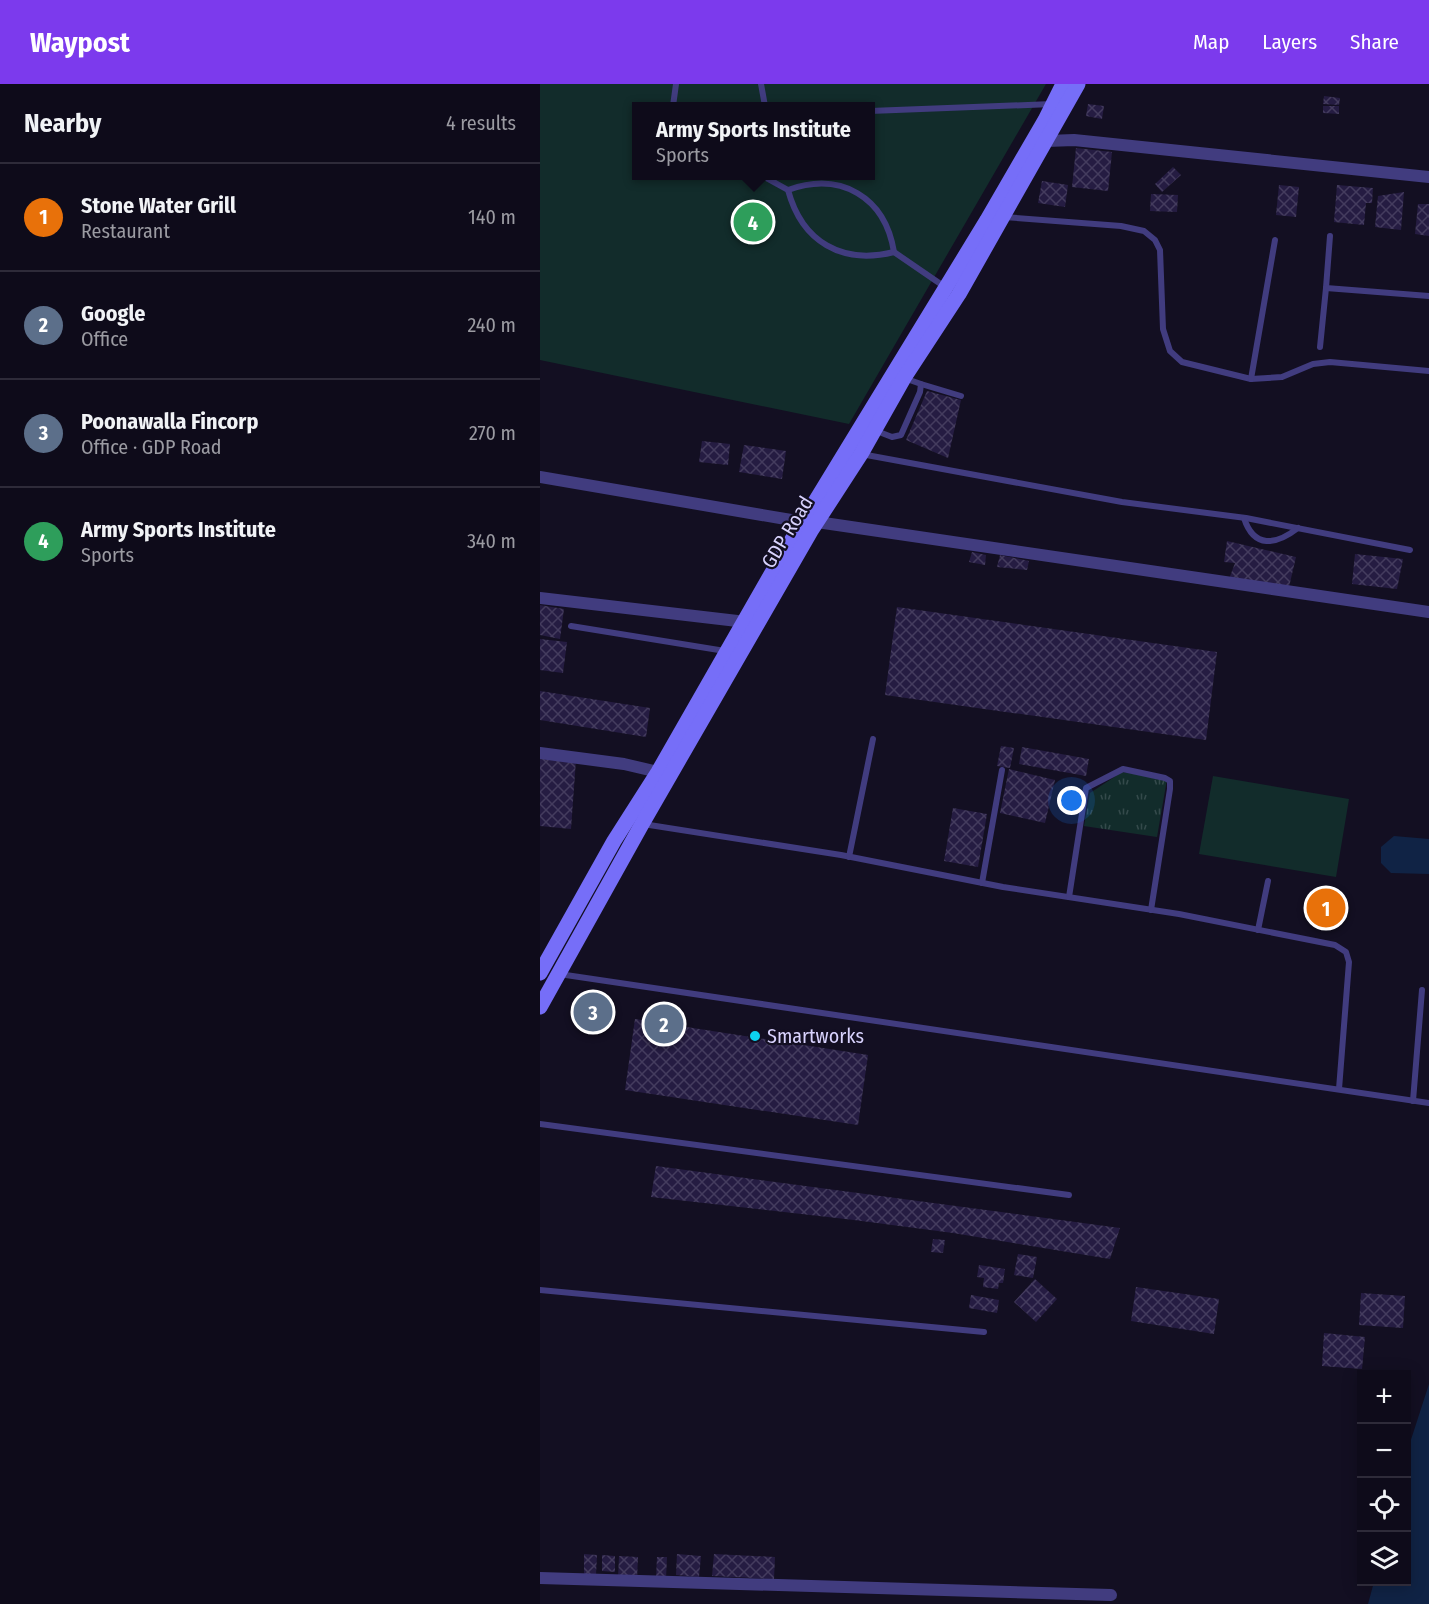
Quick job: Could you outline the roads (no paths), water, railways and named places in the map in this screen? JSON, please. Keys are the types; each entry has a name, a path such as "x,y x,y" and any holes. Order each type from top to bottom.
{"main road":[{"path":"540,973 614,841 658,772 728,651 952,291 1063,84"},
{"name":"GDP Road","path":"542,1000 810,522 861,454 952,291 1002,217 1078,84"}],"street":[{"path":"1047,141 1074,140 1429,177"},
{"path":"540,477 810,522 1429,612"},
{"path":"540,598 746,622"},
{"path":"540,753 624,764 658,772"},
{"path":"540,1578 1111,1596"}],"lane":[{"path":"674,102 676,84"},
{"path":"761,84 764,102"},
{"path":"875,111 1053,104"},
{"path":"770,180 788,190 816,183 837,185 858,193 879,212 891,238 894,252"},
{"path":"788,190 799,219 808,231 827,246 848,255 864,257 894,252 952,291"},
{"path":"1002,217 1121,226 1144,231 1155,240 1160,250 1163,329 1170,351 1182,362 1251,379 1282,377 1313,364 1330,362 1429,371"},
{"path":"1320,347 1330,236"},
{"path":"1251,379 1275,240"},
{"path":"1326,288 1429,296"},
{"path":"904,378 961,396"},
{"path":"873,430 892,437 901,435 920,392 921,384"},
{"path":"861,454 1122,502 1244,518 1410,550"},
{"path":"1244,518 1251,534 1264,541 1278,541 1298,528"},
{"path":"572,626 728,651"},
{"path":"849,857 873,739"},
{"path":"1069,897 1086,788 1123,769 1166,777 1170,781 1151,910"},
{"path":"982,883 1002,770"},
{"path":"642,824 849,857 982,883 1151,910 1335,945 1346,952 1349,962 1339,1089"},
{"path":"1258,930 1268,881"},
{"path":"558,974 1429,1103"},
{"path":"1413,1101 1422,990"},
{"path":"540,1124 1069,1195"},
{"path":"540,1290 984,1332"}],"water":[{"path":"1394,836 1429,839 1429,874 1391,873 1381,863 1381,847"},
{"path":"1429,1384 1429,1604 1368,1604 1373,1586 1411,1586 1411,1440"}],"place":[{"name":"Army Sports Institute","path":"753,222"},
{"name":"Stone Water Grill","path":"1326,908"},
{"name":"Poonawalla Fincorp","path":"593,1012"},
{"name":"Google","path":"664,1024"},
{"name":"Smartworks","path":"755,1036"}]}
